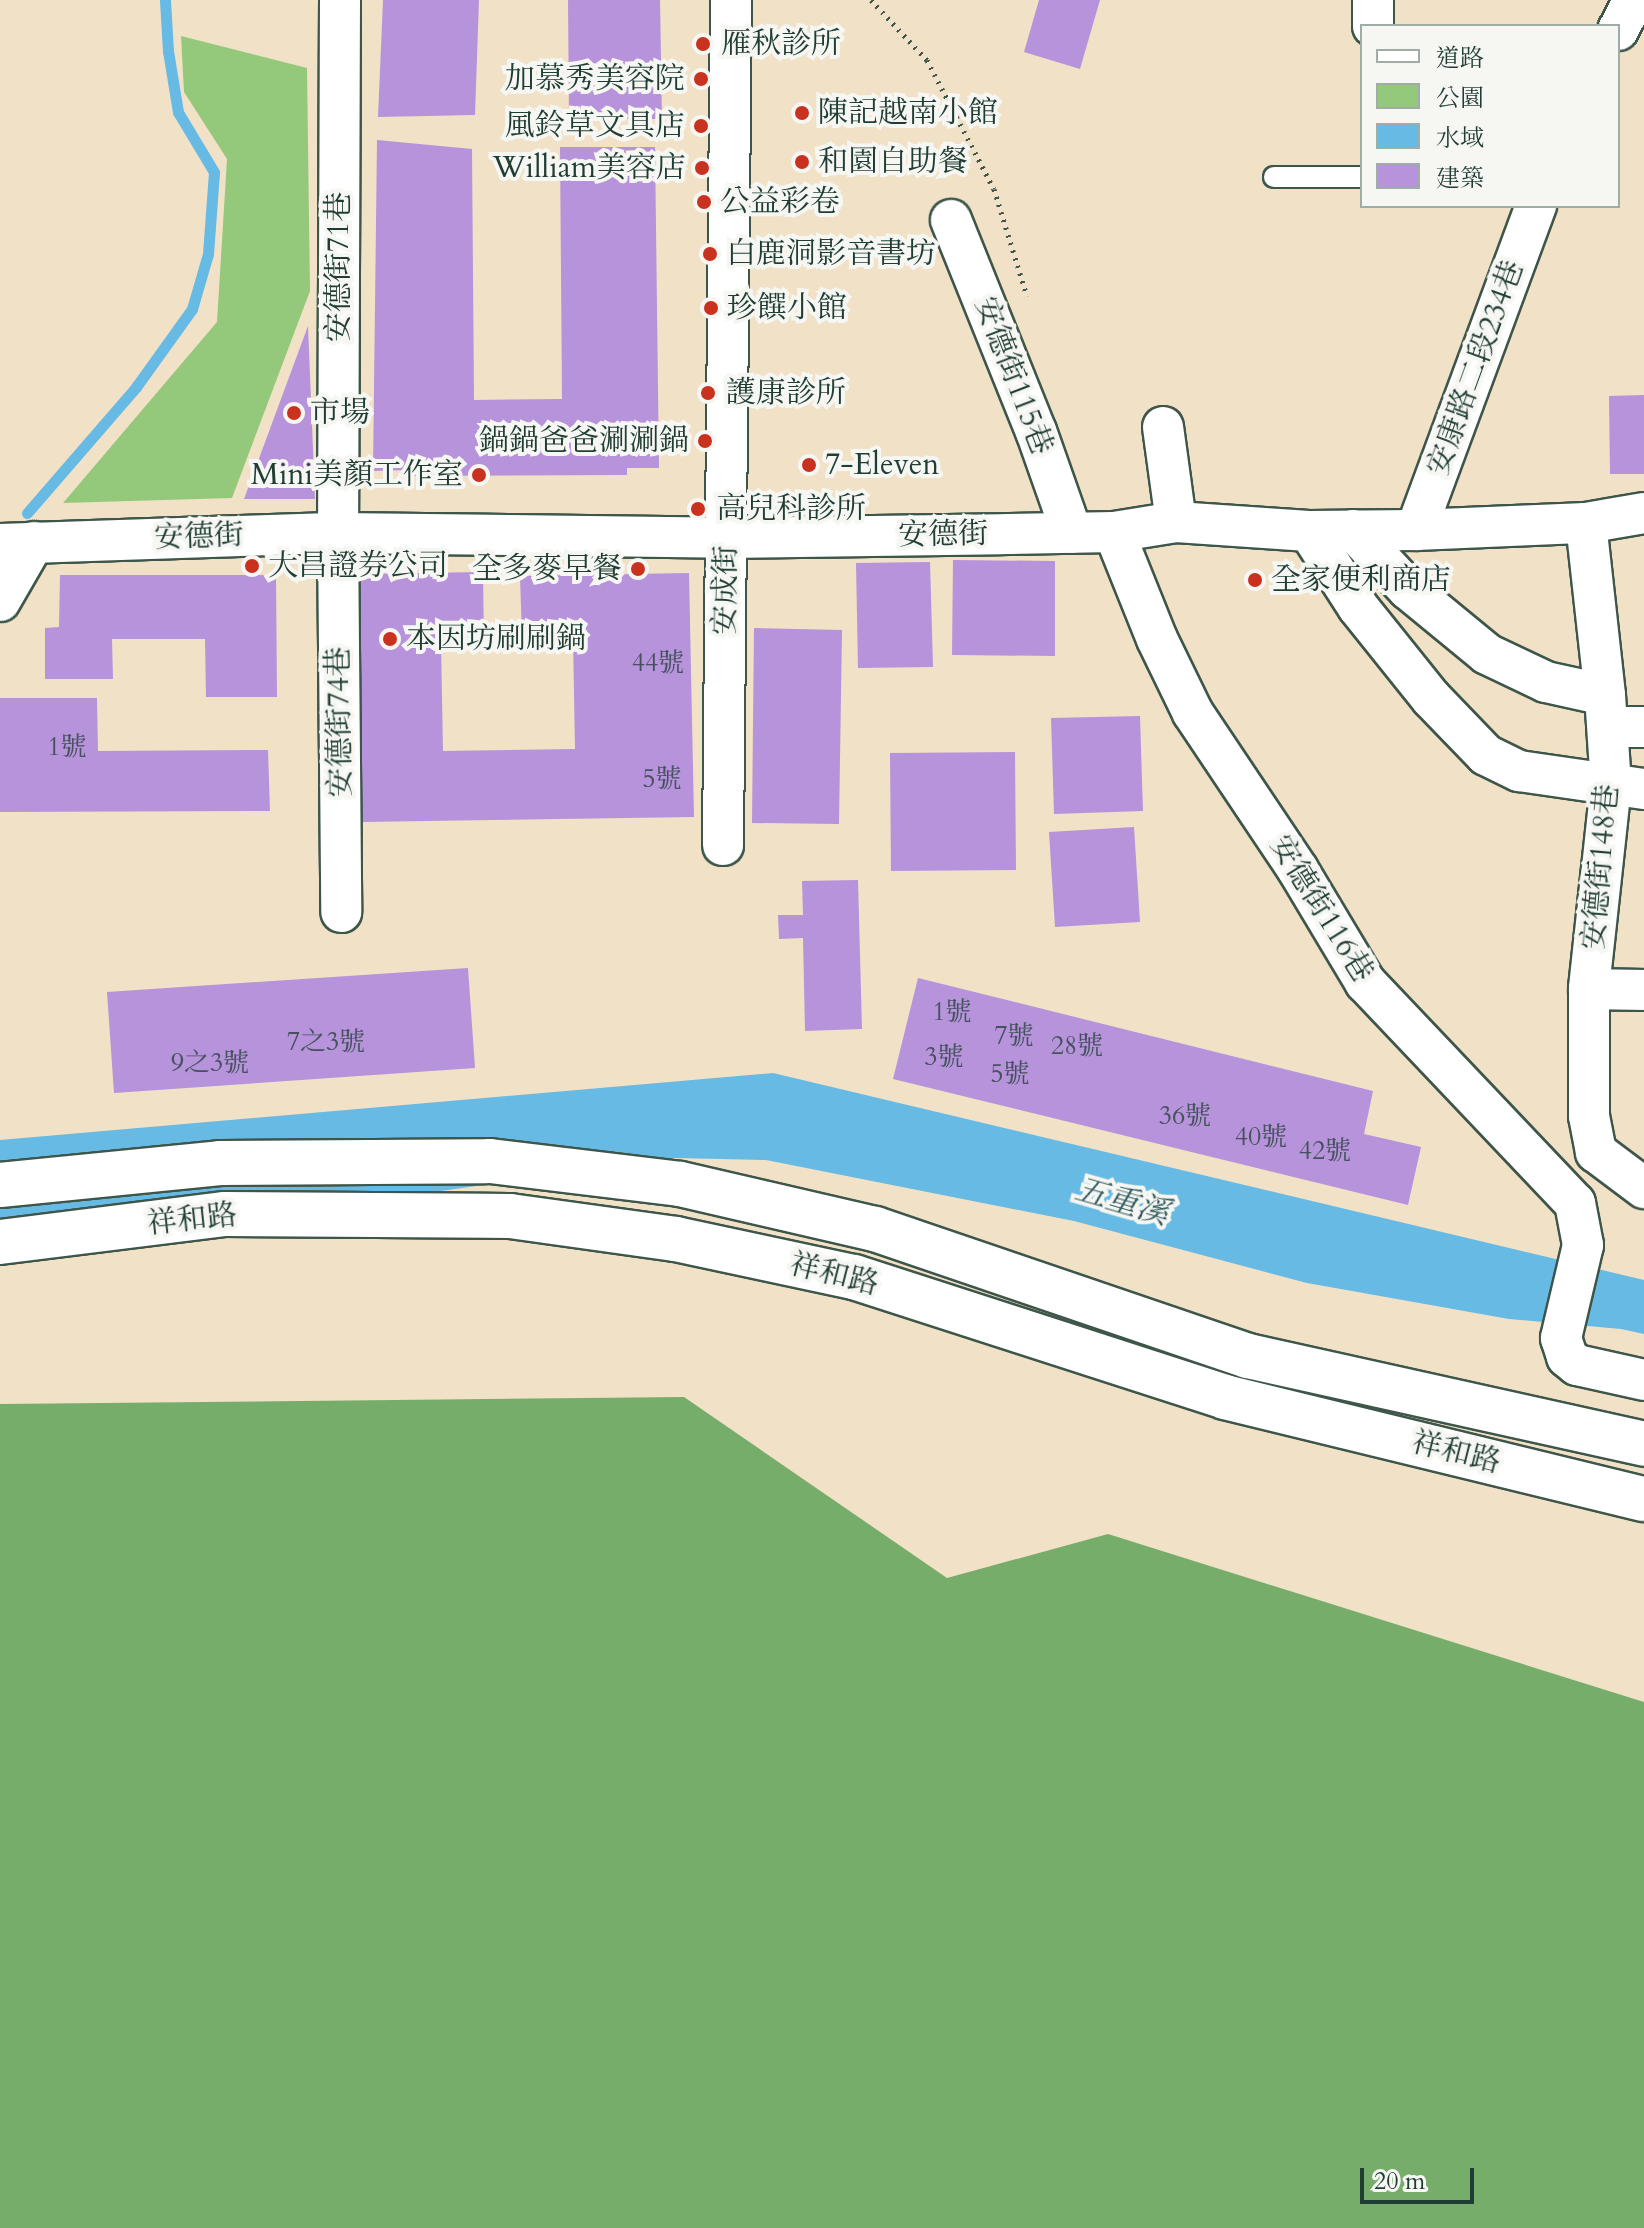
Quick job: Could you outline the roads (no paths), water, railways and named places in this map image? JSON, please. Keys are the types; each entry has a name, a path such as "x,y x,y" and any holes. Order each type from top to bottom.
{"main road":[{"name":"祥和路","path":"0,1185 220,1163 490,1161 680,1184 875,1229 1248,1356 1644,1444"},
{"name":"祥和路","path":"0,1242 225,1214 510,1216 691,1242 854,1277 1225,1397 1644,1499"}],"street":[{"name":"安德街71巷","path":"338,533 340,0"},
{"name":"安成街","path":"723,845 731,0"},
{"path":"1373,0 1373,24"},
{"path":"1620,26 1634,0"},
{"name":"安康路二段234巷","path":"1416,530 1535,208"},
{"name":"安德街115巷","path":"951,220 1036,431 1072,533"},
{"path":"1163,427 1176,522"},
{"name":"安德街","path":"17,543 338,533 726,538 1072,533 1114,532 1176,522 1309,531 1416,530 1586,523 1644,513"},
{"name":"安德街148巷","path":"1586,523 1619,716 1627,787 1589,989 1589,1116 1596,1152 1644,1188"},
{"path":"1353,530 1408,589 1487,654 1619,716"},
{"path":"1309,531 1358,607 1431,698 1486,755 1519,771 1627,787"},
{"name":"安德街116巷","path":"1114,532 1157,639 1193,713 1298,870 1365,982 1575,1203 1583,1245 1562,1348 1577,1365 1644,1380"},
{"name":"安德街74巷","path":"338,533 341,912"},
{"path":"0,601 17,543"},
{"path":"1589,989 1644,990"}],"lane":[{"path":"1274,177 1360,177"}],"water":[{"name":"五重溪","path":"773,1073 1644,1280 1644,1334 1621,1329 1509,1319 1307,1283 1074,1221 766,1160 676,1158 0,1253 0,1140"}],"waterway":[{"path":"27,513 136,387 192,309 208,254 214,172 178,112 168,51 165,0"}],"place":[{"name":"雁秋診所","path":"703,44"},
{"name":"加慕秀美容院","path":"701,79"},
{"name":"陳記越南小館","path":"802,113"},
{"name":"風鈴草文具店","path":"701,126"},
{"name":"和園自助餐","path":"802,162"},
{"name":"William美容店","path":"702,168"},
{"name":"公益彩卷","path":"704,202"},
{"name":"白鹿洞影音書坊","path":"710,254"},
{"name":"珍饌小館","path":"711,308"},
{"name":"護康診所","path":"708,393"},
{"name":"市場","path":"294,413"},
{"name":"鍋鍋爸爸涮涮鍋","path":"705,441"},
{"name":"7-Eleven","path":"809,465"},
{"name":"Mini美顏工作室","path":"479,475"},
{"name":"高兒科診所","path":"698,509"},
{"name":"大昌證券公司","path":"252,566"},
{"name":"全多麥早餐","path":"638,569"},
{"name":"全家便利商店","path":"1255,580"},
{"name":"本因坊刷刷鍋","path":"390,639"}]}
